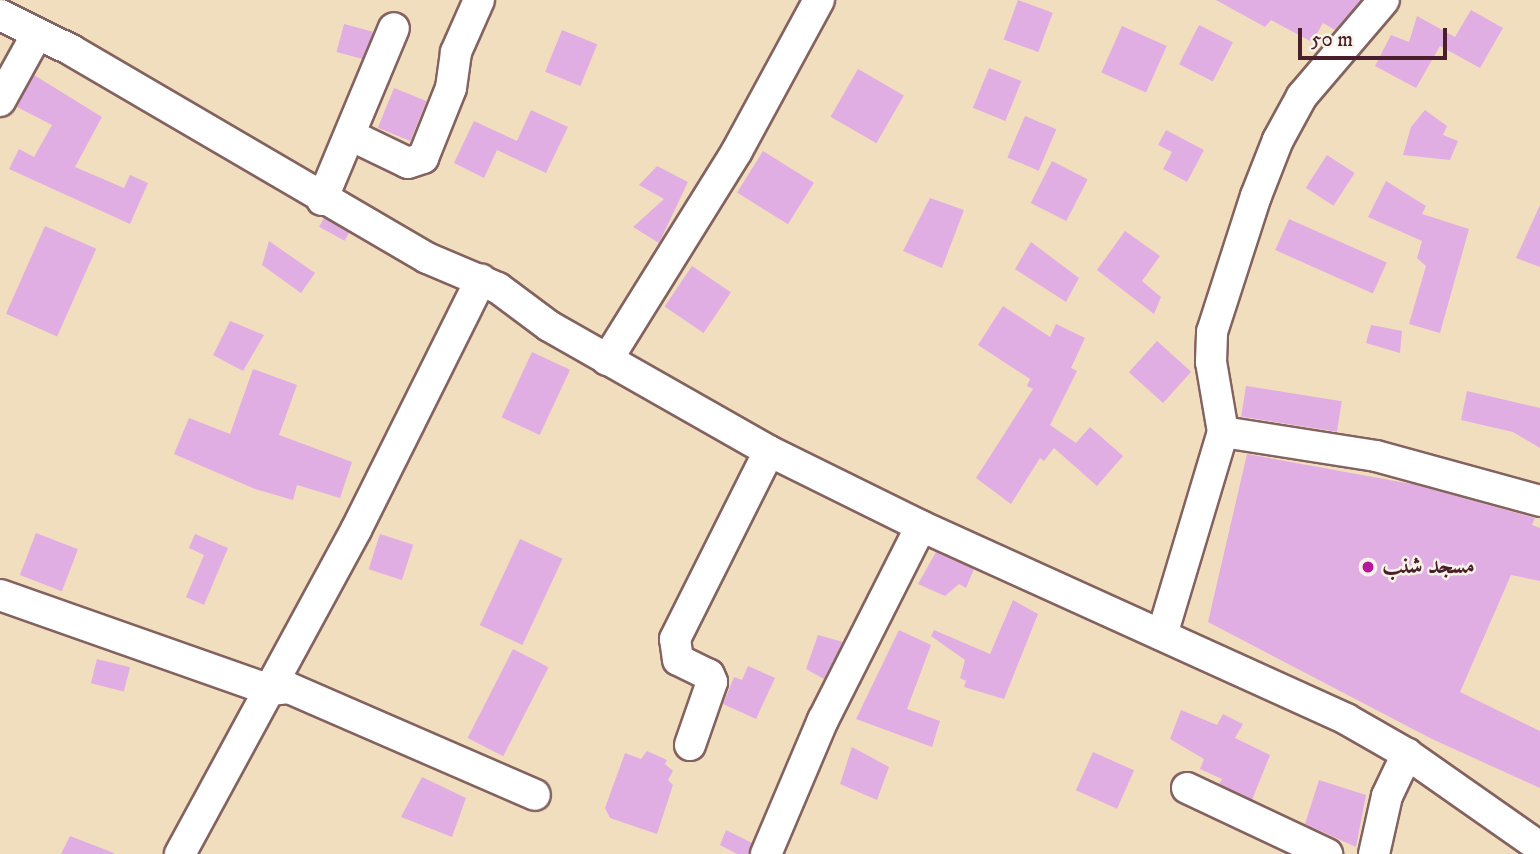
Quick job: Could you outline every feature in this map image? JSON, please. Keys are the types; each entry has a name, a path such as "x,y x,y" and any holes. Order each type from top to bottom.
{"street":[{"path":"350,135 408,163 423,158 451,88 456,52 479,0"},
{"path":"607,360 737,151 819,0"},
{"path":"1163,635 1223,432 1211,362 1212,332 1256,196 1278,140 1302,96 1384,0"},
{"path":"0,15 37,33 322,200 769,451 921,526 1346,719 1407,754 1540,847"},
{"path":"322,200 394,28"},
{"path":"0,101 37,33"},
{"path":"180,854 450,350 485,292"},
{"path":"1223,432 1376,456 1540,500"},
{"path":"690,745 712,682 709,675 678,660 675,639 769,451"},
{"path":"766,854 823,720 921,526"},
{"path":"0,595 270,690 289,688 536,795"},
{"path":"1374,854 1387,796 1407,754"},
{"path":"1187,789 1310,851"}],"building":[{"path":"1018,0 1053,13 1038,52 1004,39"},
{"path":"1216,0 1361,0 1335,30 1323,23 1312,42 1271,20 1265,27"},
{"path":"1471,10 1503,28 1480,68 1440,46 1416,88 1375,66 1391,35 1409,42 1417,16 1455,37"},
{"path":"344,24 373,32 365,60 336,52"},
{"path":"1199,25 1233,42 1213,81 1179,64"},
{"path":"1122,26 1167,46 1146,93 1101,73"},
{"path":"562,30 597,44 580,86 545,72"},
{"path":"989,68 1021,81 1005,121 973,108"},
{"path":"858,69 904,96 876,143 830,117"},
{"path":"34,75 102,117 75,167 124,188 130,175 148,183 130,224 9,169 19,149 34,157 52,125 17,107"},
{"path":"394,88 426,101 410,141 378,128"},
{"path":"531,110 568,127 546,173 497,150 484,178 454,163 474,121 517,141"},
{"path":"1425,110 1447,126 1443,135 1458,141 1450,160 1403,155 1411,127"},
{"path":"1025,116 1056,129 1039,171 1007,157"},
{"path":"1166,130 1204,150 1187,182 1163,169 1172,152 1158,145"},
{"path":"763,151 814,183 788,224 737,193"},
{"path":"1327,155 1355,173 1333,206 1306,188"},
{"path":"1052,161 1088,179 1066,221 1031,203"},
{"path":"657,166 688,182 659,243 633,227 664,199 639,185"},
{"path":"1386,181 1426,206 1422,214 1469,229 1440,333 1409,324 1426,266 1417,258 1422,241 1368,217"},
{"path":"930,198 964,210 942,268 903,251"},
{"path":"1540,205 1540,267 1516,258"},
{"path":"324,218 349,232 345,241 319,227"},
{"path":"1289,219 1387,263 1373,294 1275,250"},
{"path":"45,226 96,249 57,336 6,314"},
{"path":"1125,231 1160,256 1142,281 1161,297 1154,314 1097,270"},
{"path":"269,241 315,273 301,293 262,265"},
{"path":"1031,242 1079,278 1066,302 1015,269"},
{"path":"692,266 731,292 704,333 665,307"},
{"path":"1003,306 1050,337 1056,324 1085,338 1071,368 1077,371 1050,425 1076,443 1090,427 1123,456 1097,486 1054,448 1044,461 1040,458 1011,504 976,478 1033,389 1027,386 1030,379 978,345"},
{"path":"230,321 264,335 243,371 213,355"},
{"path":"1371,325 1402,331 1400,353 1366,343"},
{"path":"1157,341 1191,372 1163,403 1129,372"},
{"path":"532,352 570,370 540,435 502,417"},
{"path":"253,369 297,385 279,435 352,462 340,498 297,485 293,500 255,489 174,454 189,418 230,434"},
{"path":"1246,386 1342,401 1337,432 1241,417"},
{"path":"1467,391 1540,408 1540,448 1513,432 1461,420"},
{"name":"مسجد شنب","path":"1247,454 1417,485 1535,518 1532,525 1540,528 1540,581 1511,575 1460,692 1540,731 1540,788 1432,739 1208,622"},
{"path":"36,533 78,549 62,591 20,575"},
{"path":"195,534 228,548 204,605 186,597 204,555 189,548"},
{"path":"380,534 413,545 402,580 369,569"},
{"path":"520,539 563,559 522,645 480,625"},
{"path":"936,552 974,569 966,588 959,584 945,596 918,584"},
{"path":"1013,600 1038,614 1004,699 964,687 966,681 960,678 965,660 931,636 934,630 990,654"},
{"path":"899,630 931,645 907,709 940,721 932,747 856,719"},
{"path":"818,635 843,642 824,679 806,669"},
{"path":"513,649 549,667 503,756 468,738"},
{"path":"97,659 130,667 124,691 91,683"},
{"path":"748,666 775,678 756,719 723,704 734,677 742,680"},
{"path":"1181,710 1217,725 1223,714 1243,724 1235,738 1270,755 1252,800 1219,784 1222,779 1200,769 1204,759 1170,739"},
{"path":"852,747 889,767 877,800 840,784"},
{"path":"647,751 667,760 665,764 673,771 668,780 673,785 657,834 610,818 605,808 625,753 641,759"},
{"path":"1093,752 1134,770 1117,809 1076,790"},
{"path":"422,777 466,798 452,837 401,817"},
{"path":"1319,780 1366,795 1356,847 1305,824"},
{"path":"726,830 752,843 749,854 737,854 720,845"},
{"path":"70,836 114,853 114,854 61,854"}],"place":[{"name":"مسجد شنب","path":"1368,567"}]}
